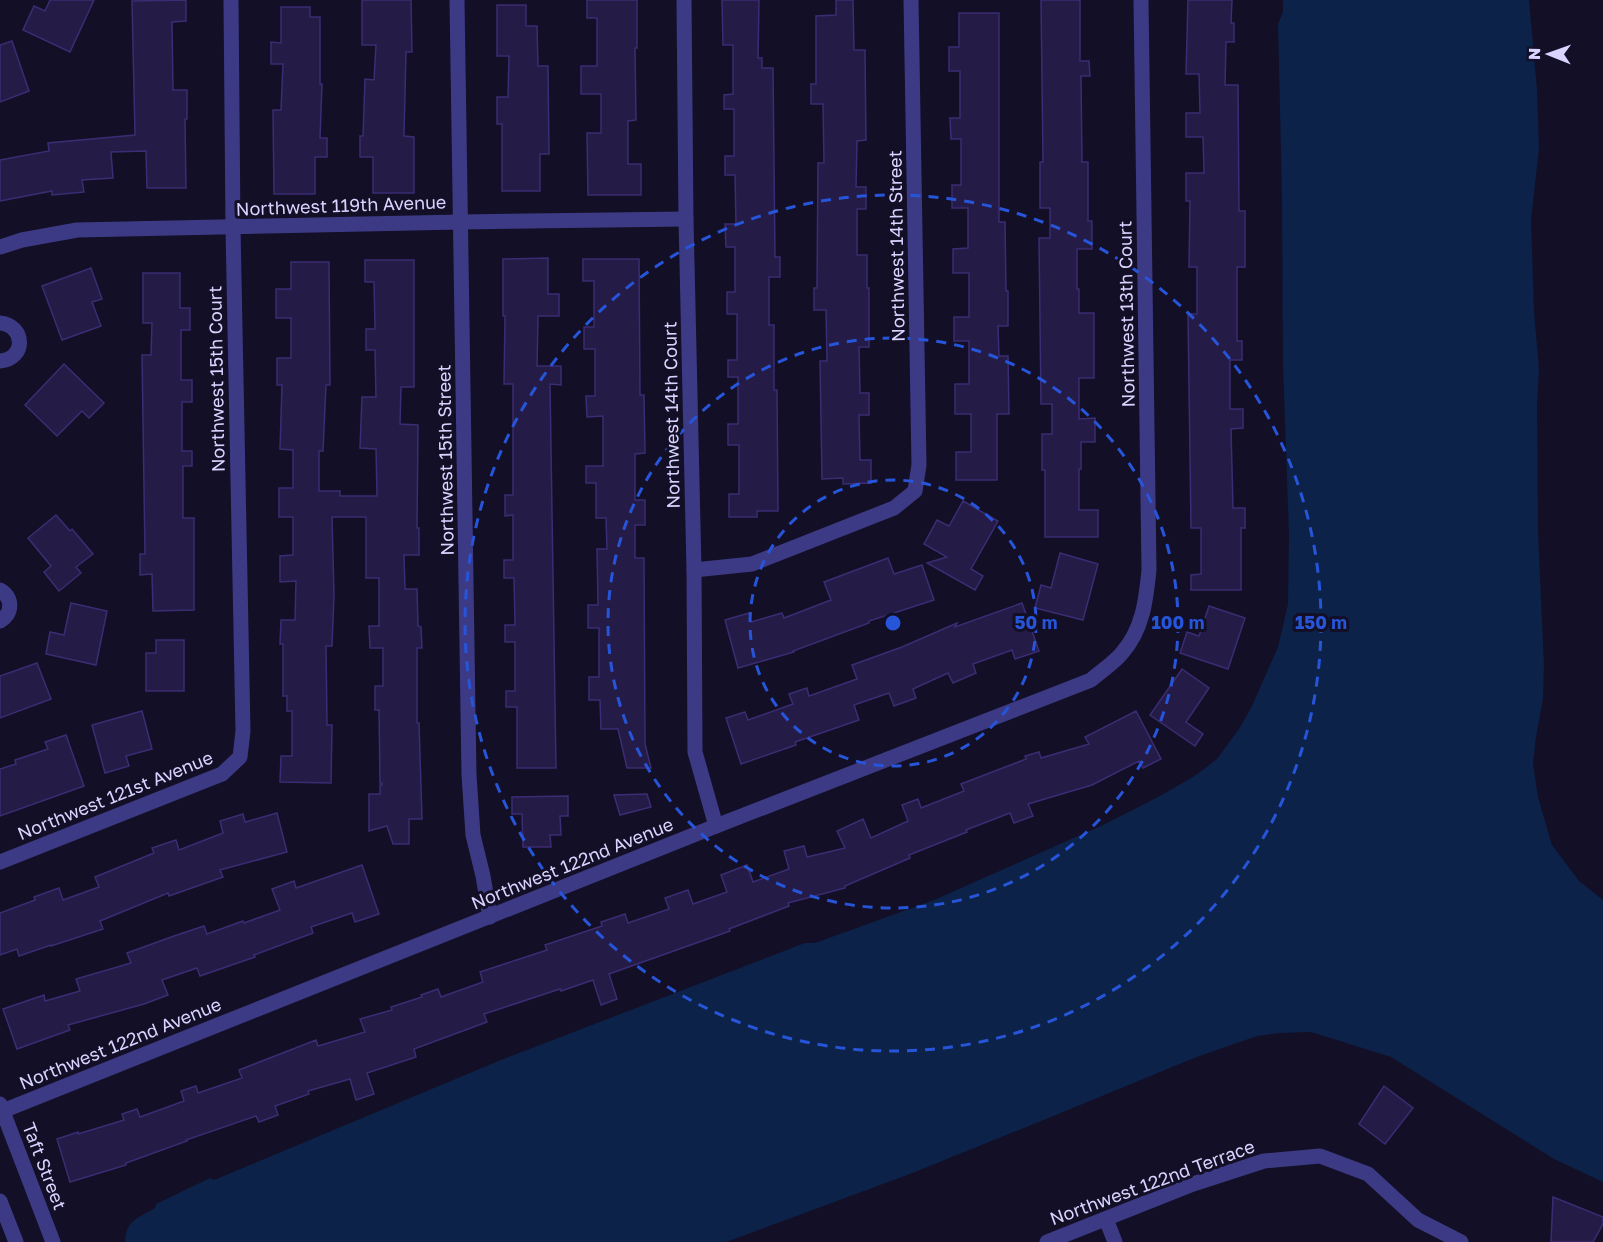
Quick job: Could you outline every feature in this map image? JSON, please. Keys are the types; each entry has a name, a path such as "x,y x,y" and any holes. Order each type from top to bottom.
{"street":[{"name":"Northwest 15th Court","path":"231,0 243,731 240,757"},
{"name":"Northwest 15th Street","path":"457,0 469,775 473,835 490,917"},
{"name":"Northwest 14th Court","path":"684,0 695,752 716,826"},
{"name":"Northwest 14th Street","path":"694,570 752,564 894,508 915,491 919,465 911,0"},
{"name":"Northwest 13th Court","path":"1140,626 1149,570 1141,0"},
{"name":"Northwest 119th Avenue","path":"0,247 22,240 76,230 686,219"},
{"path":"0,323 8,324 15,329 20,341 13,357 0,361"},
{"path":"0,590 8,596 10,605 8,614 0,621"},
{"name":"Northwest 122nd Avenue","path":"1,1109 1090,680 1122,653 1140,626"},
{"name":"Northwest 121st Avenue","path":"0,862 222,774 240,757"},
{"name":"Taft Street","path":"1,1109 53,1242"},
{"name":"Northwest 122nd Terrace","path":"1047,1242 1193,1184 1264,1161 1320,1156 1368,1174 1418,1220 1461,1242"},
{"path":"0,1201 16,1242"},
{"path":"1106,1219 1115,1242"}],"water":[{"path":"1283,0 1529,0 1537,90 1539,148 1531,220 1534,311 1539,370 1538,532 1544,666 1543,698 1533,764 1538,797 1552,845 1579,881 1603,900 1603,1182 1554,1159 1391,1057 1311,1032 1279,1033 1257,1036 1194,1058 910,1174 726,1242 125,1242 130,1224 134,1220 155,1208 156,1204 210,1178 214,1180 501,1060 805,943 815,943 934,900 1103,825 1160,796 1196,775 1217,759 1239,729 1252,706 1278,647 1288,604 1289,535 1283,365 1278,24 1283,12"}],"building":[{"path":"50,0 94,0 70,52 23,30 34,6 45,11"},
{"path":"186,0 186,21 172,22 173,90 187,90 186,188 147,188 146,151 111,152 113,178 82,180 84,192 52,195 52,191 0,201 0,160 49,151 48,143 135,135 132,1"},
{"path":"362,0 411,0 412,52 406,52 404,136 414,137 414,193 373,193 373,157 360,157 365,79 374,80 376,45 362,45"},
{"path":"587,0 637,0 636,120 628,121 628,164 641,164 641,195 588,195 587,133 601,133 601,94 581,94 581,66 597,66 597,18 587,18"},
{"path":"722,0 759,0 758,58 762,58 762,68 773,68 775,257 780,257 780,277 769,277 769,325 774,325 778,511 757,511 757,517 729,517 729,494 739,494 739,445 728,445 728,424 738,424 738,377 728,377 728,360 737,360 737,314 727,314 727,292 735,292 735,247 726,247 725,224 736,224 735,175 725,175 725,156 734,156 734,109 724,109 724,95 733,94 733,45 723,45"},
{"path":"836,0 853,0 854,50 865,50 866,140 857,141 856,187 866,187 866,209 857,209 857,255 867,255 869,347 859,347 860,393 869,393 869,415 859,415 860,460 871,460 871,483 843,484 843,478 822,479 820,361 827,361 826,310 814,310 814,288 817,288 818,163 824,163 823,104 811,104 811,84 816,84 816,16 836,15"},
{"path":"1041,0 1080,0 1080,61 1089,61 1090,76 1081,76 1082,162 1088,162 1088,221 1092,221 1092,249 1077,249 1077,289 1079,289 1079,313 1094,313 1094,378 1079,378 1079,419 1095,418 1095,442 1081,442 1079,510 1098,510 1098,537 1045,537 1045,470 1042,470 1042,434 1052,434 1052,404 1041,404 1039,238 1050,238 1050,208 1040,208 1040,162 1043,162"},
{"path":"1188,0 1232,0 1231,23 1234,23 1234,42 1226,42 1225,85 1238,85 1239,211 1245,211 1245,267 1237,267 1237,341 1242,341 1242,360 1230,360 1230,409 1243,409 1243,428 1231,429 1233,508 1245,508 1245,528 1241,528 1241,590 1191,590 1191,575 1201,574 1201,528 1191,528 1188,314 1197,314 1197,267 1189,267 1190,201 1186,201 1186,173 1204,173 1203,137 1186,137 1186,113 1200,113 1199,74 1186,74"},
{"path":"497,5 526,5 526,26 537,26 538,66 548,66 549,154 540,154 540,191 502,191 502,124 497,124 497,97 508,97 509,56 497,56"},
{"path":"281,7 310,7 310,17 320,17 320,84 322,84 320,138 327,138 327,157 315,157 315,194 274,194 273,110 281,110 283,64 271,64 271,42 281,43"},
{"path":"959,13 999,13 999,222 1005,222 1008,326 998,326 999,356 1008,356 1009,414 997,414 997,480 956,480 956,452 971,452 971,414 955,414 955,384 969,384 969,341 954,341 954,317 969,317 969,273 953,273 953,249 968,248 968,208 952,208 952,185 961,185 961,139 951,139 950,118 960,118 960,71 949,71 949,47 959,47"},
{"path":"12,41 29,91 0,102 0,45"},
{"path":"548,258 548,294 559,294 559,316 538,316 537,366 561,366 561,385 550,384 556,768 517,768 517,707 506,707 506,691 515,691 515,642 505,642 505,625 515,625 514,578 504,578 504,560 513,560 513,515 505,516 505,495 513,495 513,384 504,384 503,259"},
{"path":"583,259 639,259 640,395 644,395 645,453 635,454 635,500 645,500 645,525 635,525 635,558 644,558 645,744 651,768 627,768 618,729 601,729 600,700 589,700 589,677 599,677 599,628 588,628 588,605 598,605 597,549 607,549 606,518 596,518 596,483 586,483 586,466 603,466 603,416 587,417 586,396 595,396 595,349 584,349 584,327 594,327 594,281 583,281"},
{"path":"365,260 414,260 414,387 401,387 400,424 418,425 419,555 404,555 405,589 417,589 418,626 421,627 422,648 417,648 417,723 419,723 422,819 409,819 409,844 393,844 387,826 369,831 369,794 380,794 380,785 382,785 380,783 379,710 375,710 375,686 383,686 383,648 370,648 369,626 379,626 379,578 366,578 366,517 332,517 334,595 332,646 326,646 327,725 332,725 331,783 280,782 281,756 292,756 292,711 287,711 287,696 283,696 281,620 295,620 296,581 280,582 280,556 293,555 293,517 279,517 279,488 293,488 293,450 280,449 282,385 277,385 277,358 291,358 291,318 276,318 276,289 291,289 291,262 329,262 330,385 326,385 323,451 319,451 319,491 340,491 340,496 377,496 376,449 360,448 362,397 376,397 375,350 366,350 366,329 375,329 374,282 365,282"},
{"path":"91,268 102,299 92,302 101,326 62,340 42,286"},
{"path":"143,273 180,273 180,308 190,308 190,330 181,330 181,380 192,380 192,402 182,402 182,451 192,451 192,466 183,466 183,518 194,518 194,610 153,611 152,574 140,575 140,554 145,554 142,355 151,355 152,323 143,323"},
{"path":"64,364 104,403 89,418 82,411 57,436 25,405"},
{"path":"963,501 998,521 971,569 983,576 975,590 927,563 947,557 924,544 937,520 949,526"},
{"path":"56,515 70,531 72,529 93,554 76,567 81,573 59,591 44,572 51,566 28,538"},
{"path":"1060,553 1098,564 1083,620 1035,608 1041,585 1051,588"},
{"path":"888,558 894,574 922,565 934,600 869,621 869,623 794,652 738,668 725,620 749,613 751,622 782,613 784,618 831,600 824,582"},
{"path":"71,603 107,611 96,665 46,654 50,632 64,635"},
{"path":"1022,603 1039,651 1015,659 1012,650 973,664 976,673 953,683 948,673 913,689 916,698 894,706 889,693 854,705 859,720 741,764 726,718 745,712 748,720 793,704 789,694 807,688 809,696 857,679 852,665 902,647 957,623 955,627"},
{"path":"1209,606 1245,618 1228,669 1180,653 1187,632 1199,636"},
{"path":"156,640 184,640 184,691 146,691 146,653 156,653"},
{"path":"37,663 51,699 0,718 0,676"},
{"path":"1182,669 1209,688 1186,722 1203,734 1195,746 1150,715"},
{"path":"142,711 152,749 126,756 129,766 105,773 92,725"},
{"path":"1136,711 1161,759 1143,768 1139,761 1092,785 1028,804 1033,816 1014,823 1010,813 909,855 910,858 845,886 845,888 788,903 789,906 729,929 730,931 609,974 617,999 601,1005 593,980 484,1014 487,1022 414,1049 416,1057 367,1073 374,1094 356,1100 350,1079 308,1091 309,1094 275,1106 278,1115 259,1122 256,1116 186,1140 126,1163 126,1165 70,1182 57,1139 124,1120 122,1114 137,1109 140,1117 184,1101 181,1091 196,1086 198,1093 242,1078 239,1070 316,1040 318,1046 365,1032 360,1019 392,1010 391,1007 438,989 441,997 483,982 480,972 547,950 545,945 602,926 601,922 625,914 628,923 669,909 665,898 688,890 693,904 727,892 721,875 747,865 753,882 789,869 784,851 804,846 807,857 845,848 837,831 863,819 871,838 908,821 902,805 918,799 921,808 964,791 961,784 1026,759 1025,756 1039,752 1041,758 1089,744 1085,737"},
{"path":"66,735 84,786 0,816 0,769 16,764 15,760 48,749 45,742"},
{"path":"647,794 651,807 620,815 614,795"},
{"path":"568,796 568,816 560,816 561,835 550,835 551,847 523,847 522,814 512,814 512,797"},
{"path":"277,813 287,852 220,870 223,877 169,896 168,893 100,921 103,929 19,956 17,949 0,955 0,913 59,888 63,900 99,887 95,877 154,853 152,848 176,840 179,850 223,833 220,821 243,814 245,822"},
{"path":"362,865 379,914 355,922 352,913 311,927 313,933 254,955 255,957 200,976 197,968 162,980 168,995 68,1025 70,1030 17,1049 3,1009 44,995 45,1001 80,991 76,979 131,963 127,953 204,926 207,934 280,910 272,889 294,881 296,888"},
{"path":"1384,1086 1413,1108 1385,1144 1359,1124"},
{"path":"1553,1197 1603,1217 1603,1224 1593,1242 1551,1242"}]}
